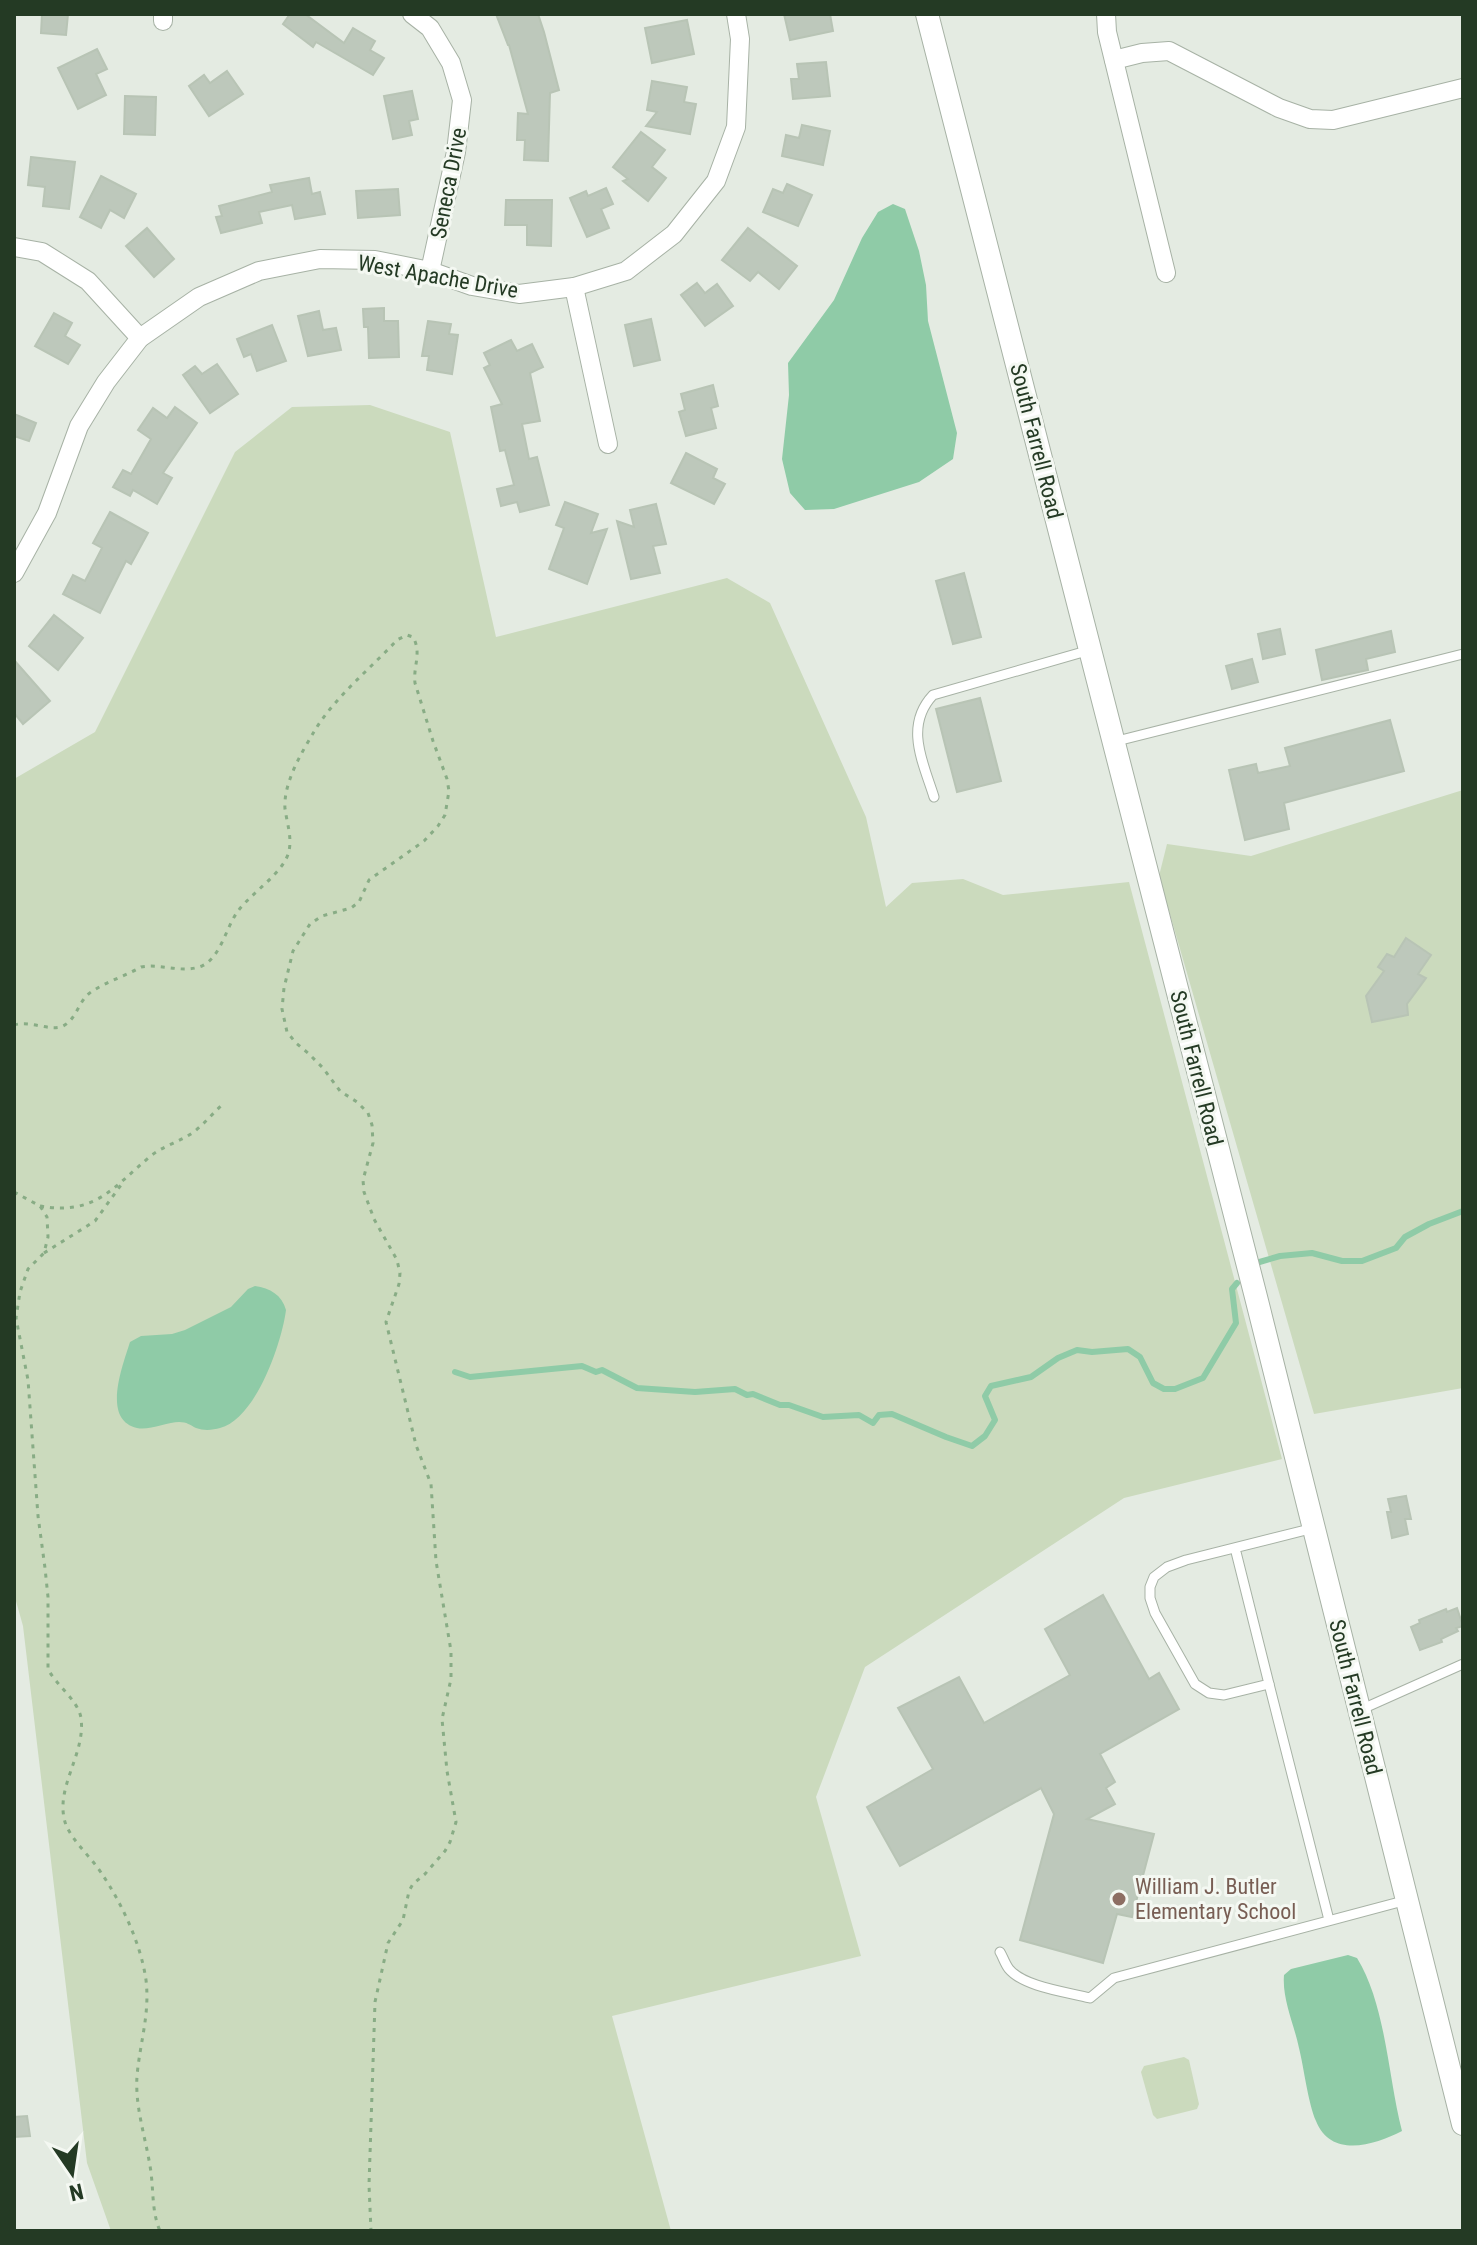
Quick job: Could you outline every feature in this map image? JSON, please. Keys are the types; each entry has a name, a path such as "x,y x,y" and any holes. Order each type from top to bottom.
{"street":[{"name":"Seneca Drive","path":"412,14 430,28 451,63 462,100 456,152 430,271"},
{"name":"West Apache Drive","path":"14,573 47,513 79,426 106,382 140,338 199,297 259,271 320,259 375,260 430,271 472,286 519,294 574,287 626,271 674,234 716,181 736,127 740,39 736,14"},
{"name":"South Farrell Road","path":"927,14 1407,1900 1459,2090 1463,2124"},
{"path":"1106,14 1107,32 1166,273"},
{"path":"1114,60 1169,51 1279,108 1310,119 1333,120 1463,88"},
{"path":"14,247 42,252 88,281 140,338"},
{"path":"574,287 608,444"}],"lane":[{"path":"934,797 916,740 923,706 933,695 1090,650"},
{"path":"1113,742 1463,654"},
{"path":"1269,1684 1224,1695 1209,1693 1195,1684 1155,1613 1150,1587 1154,1577 1167,1567 1186,1560 1314,1528"},
{"path":"1235,1548 1329,1920"},
{"path":"1360,1710 1463,1664"},
{"path":"1000,1952 1018,1976 1035,1984 1090,1998 1114,1978 1407,1900"}],"path":[{"path":"14,1025 65,1025 89,993 141,967 192,968 211,959 235,915 284,864 289,850 285,798 316,729 339,700 397,640 407,635 413,637 419,652 415,683 447,779 449,791 445,815 424,841 369,880 359,902 310,924 293,951 282,1009 287,1032 323,1068 340,1091 368,1113 372,1125 373,1143 363,1180 364,1192 374,1219 397,1260 400,1273 386,1322 416,1445 431,1484 436,1561 451,1651 451,1679 442,1719 456,1822 445,1851 409,1891 403,1920 388,1943 375,2002 369,2185 371,2231"},
{"path":"15,1195 40,1206 61,1210 76,1209 95,1201 122,1183 154,1154 193,1132 222,1105"},
{"path":"122,1183 95,1221 44,1253 28,1269 16,1318 28,1380 38,1516 43,1543 48,1669 81,1716 81,1736 75,1764 64,1793 65,1823 114,1895 127,1922 145,1976 147,2019 137,2074 137,2095 151,2168 153,2209 160,2231"},
{"path":"40,1206 47,1217 48,1237 44,1253"}],"shaded area":[{"path":"893,204 905,209 919,251 926,285 928,321 957,433 953,459 919,482 834,509 805,510 790,493 782,459 789,395 788,363 834,300 862,238 878,212"},
{"path":"370,405 450,432 496,637 727,578 770,603 866,817 886,907 912,883 963,879 1003,895 1129,882 1282,1459 1124,1498 865,1667 816,1797 861,1956 612,2016 671,2231 111,2231 87,2163 23,1626 14,1594 14,779 95,732 235,452 292,407"},
{"path":"1463,790 1463,1388 1314,1414 1159,876 1167,844 1251,856"},
{"path":"255,1286 275,1293 286,1310 273,1359 256,1395 245,1410 233,1422 211,1430 182,1422 142,1429 126,1423 120,1414 117,1391 130,1342 141,1336 185,1330 231,1307"},
{"path":"1348,1955 1357,1958 1374,1997 1402,2131 1379,2141 1354,2146 1332,2141 1316,2121 1284,1984 1284,1975 1291,1969"},
{"path":"1184,2057 1189,2060 1199,2104 1197,2109 1157,2119 1153,2115 1141,2072 1144,2066"}],"building":[{"path":"42,14 68,14 66,35 41,33"},
{"path":"290,14 305,14 344,43 353,28 375,41 370,50 384,58 373,75 316,42 313,47 283,24"},
{"path":"496,14 538,14 559,90 550,93 548,161 524,160 525,140 517,140 518,113 528,114 509,45"},
{"path":"784,14 830,14 833,31 790,40"},
{"path":"687,20 694,54 652,63 645,28"},
{"path":"97,49 107,69 96,74 106,95 78,109 58,68"},
{"path":"826,62 830,96 793,99 791,79 799,79 797,64"},
{"path":"227,71 243,94 209,116 189,86 204,75 210,83"},
{"path":"652,81 687,87 684,102 696,104 690,134 646,126 657,112 647,110"},
{"path":"412,91 418,119 409,121 412,135 393,139 384,96"},
{"path":"125,96 156,97 155,135 124,134"},
{"path":"802,125 830,131 823,165 782,156 786,135 799,138"},
{"path":"641,132 665,150 652,167 666,178 648,201 623,181 628,179 613,167"},
{"path":"31,157 75,162 69,209 43,206 45,187 28,185"},
{"path":"101,176 136,194 124,218 110,210 101,228 80,217"},
{"path":"309,178 312,194 320,192 325,214 295,219 292,205 259,212 262,223 221,233 216,217 222,216 219,206 272,192 270,185"},
{"path":"787,184 812,195 798,226 763,212 773,189 783,193"},
{"path":"606,188 613,204 601,209 609,228 587,237 570,198 586,191 588,196"},
{"path":"398,189 400,215 358,218 356,191"},
{"path":"506,200 552,200 551,246 527,245 527,225 505,225"},
{"path":"147,228 174,259 154,277 126,246"},
{"path":"748,228 797,266 779,289 758,272 750,281 722,260"},
{"path":"697,283 705,293 717,284 733,306 705,326 681,295"},
{"path":"384,308 384,321 398,321 399,357 369,358 368,327 364,327 363,309"},
{"path":"319,311 323,330 336,328 341,350 308,356 298,316"},
{"path":"54,313 72,323 65,336 80,345 68,364 35,346"},
{"path":"651,319 660,360 634,366 625,325"},
{"path":"428,321 451,324 449,334 458,335 452,374 427,370 429,356 422,356"},
{"path":"272,325 286,361 257,371 251,354 244,357 237,339"},
{"path":"511,340 517,351 532,344 543,367 530,373 540,421 522,424 529,459 537,457 549,505 520,512 517,502 501,506 497,489 514,485 505,450 500,451 491,407 502,404 484,368 490,365 484,353"},
{"path":"217,364 238,394 210,413 183,375 195,366 202,374"},
{"path":"713,385 718,406 711,408 716,428 686,436 679,412 685,410 681,394"},
{"path":"175,407 197,423 163,473 172,478 157,504 133,490 130,496 113,487 123,470 131,474 151,439 138,430 153,408 167,418"},
{"path":"14,414 36,423 29,441 14,436"},
{"path":"686,453 717,469 713,478 725,484 714,504 671,483"},
{"path":"565,502 598,514 591,533 607,529 587,584 549,569 564,528 556,525"},
{"path":"656,504 666,544 653,546 660,573 631,579 617,521 634,527 630,510"},
{"path":"110,512 148,533 131,564 126,561 100,613 63,594 73,575 85,581 102,548 93,543"},
{"path":"964,573 981,637 953,644 936,581"},
{"path":"54,615 83,638 58,670 29,646"},
{"path":"1280,629 1285,654 1263,659 1258,634"},
{"path":"1391,631 1395,652 1366,659 1368,670 1322,680 1316,650"},
{"path":"1252,659 1258,682 1232,689 1226,666"},
{"path":"14,660 50,701 23,724 14,713"},
{"path":"980,698 1001,781 957,792 936,709"},
{"path":"1390,720 1404,771 1284,803 1289,829 1245,840 1229,770 1256,764 1258,773 1290,766 1285,748"},
{"path":"1406,938 1431,955 1418,974 1426,978 1407,1004 1408,1015 1372,1022 1366,996 1384,971 1378,967 1387,954 1394,957"},
{"path":"1406,1496 1411,1519 1405,1519 1408,1534 1392,1538 1388,1499"},
{"name":"William J. Butler Elementary School","path":"1103,1595 1149,1679 1159,1673 1179,1709 1100,1754 1115,1782 1106,1788 1115,1804 1087,1819 1154,1834 1132,1917 1117,1914 1103,1963 1020,1940 1054,1814 1041,1788 900,1866 867,1807 933,1769 898,1708 959,1677 984,1723 1070,1675 1045,1629"},
{"path":"1457,1608 1463,1626 1441,1639 1442,1642 1420,1650 1411,1627 1420,1623 1419,1620"},
{"path":"27,2116 30,2136 14,2137 14,2117"}],"waterway":[{"path":"1256,1263 1280,1256 1312,1253 1342,1261 1362,1261 1396,1248 1405,1237 1463,1211"},
{"path":"455,1372 470,1377 582,1366 596,1372 602,1370 637,1388 695,1392 735,1389 823,1417 859,1415 873,1423 879,1415 892,1414 972,1446 985,1436 995,1420 985,1396 991,1386 1031,1377 1058,1358 1077,1350 1128,1349 1140,1357 1153,1383 1164,1389 1175,1389 1203,1378 1236,1323 1232,1289 1237,1283"}],"place":[{"name":"William J. Butler Elementary School","path":"1119,1899"}]}
